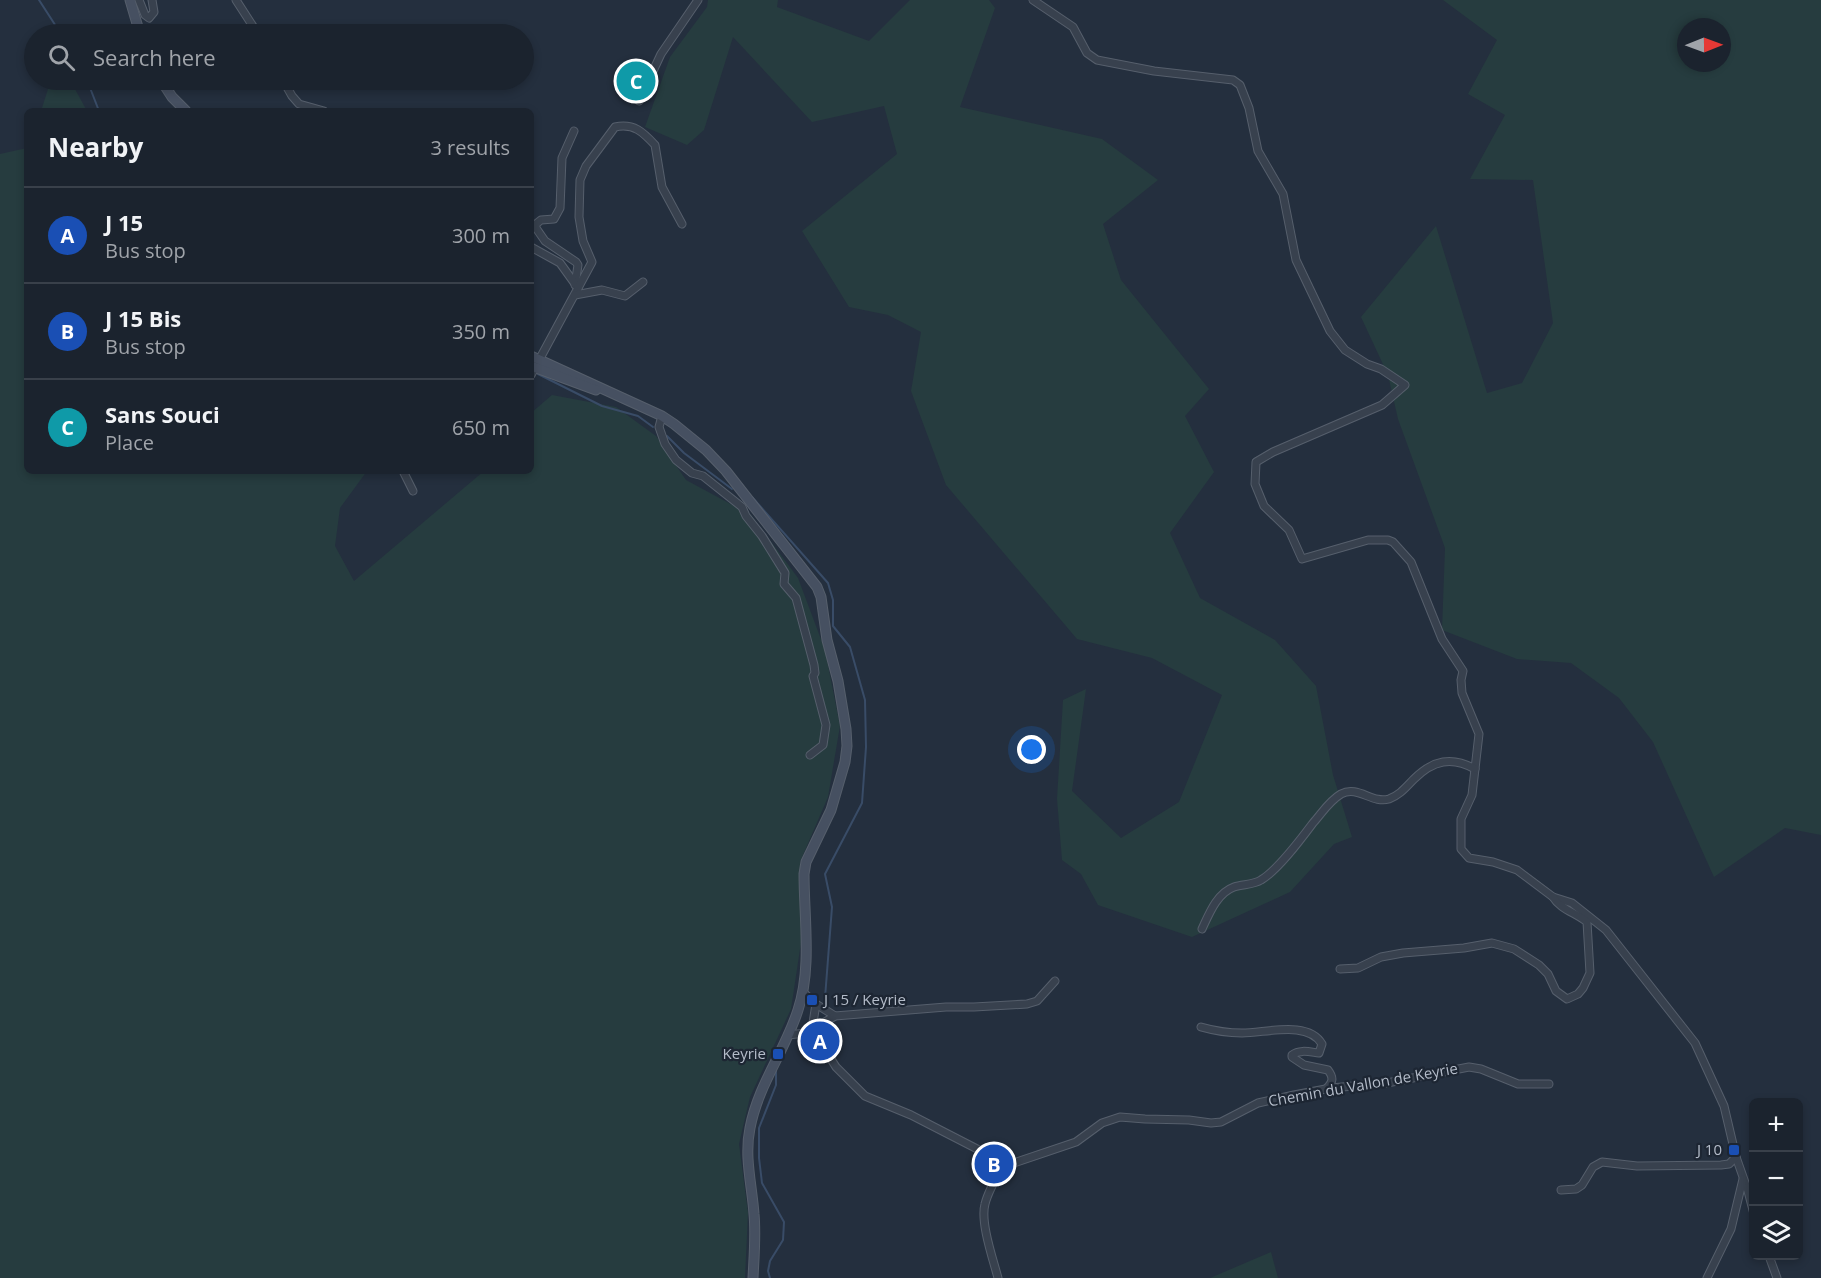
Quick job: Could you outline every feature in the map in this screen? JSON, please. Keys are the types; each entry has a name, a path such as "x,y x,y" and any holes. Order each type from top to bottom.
{"main road":[{"path":"130,0 138,24"},
{"path":"167,90 183,108"},
{"path":"534,367 584,387 627,400 662,416 706,450 750,499 817,587 821,597 827,640 838,681 846,729 845,762 831,810 806,861 803,992 788,1035 763,1085 747,1142 754,1215 753,1278"}],"street":[{"path":"139,0 145,15 149,18 154,12 152,0"},
{"path":"236,0 252,24"},
{"path":"639,101 661,54 698,0"},
{"path":"1033,0 1073,27 1087,53 1097,60 1154,71 1233,80 1240,86 1249,108 1258,151 1283,194 1296,260 1330,331 1346,350 1368,364 1381,369 1405,386 1382,405 1273,452 1256,462 1255,484 1264,506 1289,530 1302,559 1368,540 1388,540 1393,542 1411,562 1442,639 1463,671 1462,693 1479,734 1472,795 1461,819 1461,849 1469,858 1493,862 1517,870 1553,897 1572,903 1606,930 1695,1043 1724,1106 1736,1157 1752,1206"},
{"path":"289,90 299,104 313,108"},
{"path":"534,365 592,262 583,241 579,217 580,180 586,166 615,127 634,127 655,144 662,187 682,224"},
{"path":"574,131 562,158 560,208 554,219 541,220 536,224 536,228 545,241 578,265 576,289"},
{"path":"534,250 560,263 576,289"},
{"path":"576,289 602,290 625,296 643,282"},
{"path":"662,416 659,427 665,444 676,460 692,473 703,477 742,507 785,573 784,584 796,598 814,665 813,676 826,725 823,744 810,755"},
{"path":"404,474 413,491"},
{"path":"742,507 750,499"},
{"path":"1202,929 1222,894 1234,887 1260,881 1283,860 1322,811 1345,792 1354,791 1383,800 1403,791 1416,777 1442,762 1451,760 1463,762 1475,769"},
{"path":"1340,969 1358,968 1381,957 1403,953 1464,948 1492,943 1514,949 1539,965 1548,974 1556,991 1567,999 1571,998 1583,988 1590,973 1587,922 1557,905 1553,897"},
{"path":"788,1035 806,1033 835,1016 946,1007 1027,1004 1037,1001 1055,981"},
{"path":"803,992 835,1016"},
{"path":"816,1004 812,1029 836,1067 865,1096 910,1115 985,1153 999,1168 997,1179 984,1204 984,1220 998,1278"},
{"path":"1201,1027 1217,1032 1298,1030 1311,1033 1322,1044 1319,1053 1296,1052 1292,1054 1292,1058 1304,1065 1328,1070 1333,1080 1326,1089"},
{"name":"Chemin du Vallon de Keyrie","path":"999,1168 1076,1142 1102,1123 1120,1116 1189,1120 1210,1124 1221,1122 1258,1103 1326,1089 1387,1083 1469,1067 1481,1069 1518,1084 1549,1084"},
{"path":"1561,1190 1575,1189 1582,1185 1593,1167 1602,1162 1637,1166 1721,1165 1729,1164 1736,1157"},
{"path":"1707,1278 1731,1229 1743,1179"},
{"path":"1770,1260 1777,1278"}],"green space":[{"path":"708,0 778,0 777,7 869,41 910,0 989,0 995,8 960,107 1102,139 1158,180 1103,224 1121,280 1209,389 1185,416 1214,472 1170,533 1200,598 1275,640 1316,686 1333,775 1352,837 1334,844 1290,892 1192,937 1098,905 1081,874 1062,860 1057,799 1063,700 1086,689 1072,791 1121,838 1179,802 1222,695 1152,658 1077,639 946,485 911,391 921,332 888,315 849,307 802,231 897,154 884,106 812,122 733,37 704,130 687,145 645,127 670,57 707,7"},
{"path":"1443,0 1821,0 1821,835 1785,828 1714,877 1653,742 1619,698 1571,663 1517,659 1442,630 1445,548 1398,419 1388,375 1361,317 1436,226 1487,393 1522,383 1553,323 1533,180 1470,179 1505,115 1468,94 1497,40"},
{"path":"48,90 75,90 85,108 42,108"},
{"path":"24,149 24,474 365,474 340,508 335,546 354,581 480,474 534,474 534,410 552,395 616,407 656,436 686,480 751,515 798,578 825,650 840,726 828,797 800,862 802,936 791,1009 750,1097 739,1144 748,1213 745,1278 0,1278 0,154"},
{"path":"1271,1252 1278,1278 1210,1278"}],"waterway":[{"path":"39,0 55,24"},
{"path":"91,90 98,108"},
{"path":"538,374 602,406 638,416 653,427"},
{"path":"667,436 684,453 732,489"},
{"path":"752,497 828,583 833,600 833,626 850,647 865,700 866,747 862,803 825,874 832,907 825,998"},
{"path":"770,1278 768,1271 770,1261 783,1240 784,1222 762,1183 759,1128 776,1085 776,1069"}],"place":[{"name":"Sans Souci","path":"636,81"},
{"name":"J 15 / Keyrie","path":"812,1000"},
{"name":"J 15","path":"820,1041"},
{"name":"Keyrie","path":"778,1054"},
{"name":"J 10","path":"1734,1150"},
{"name":"J 15 Bis","path":"994,1164"}]}
